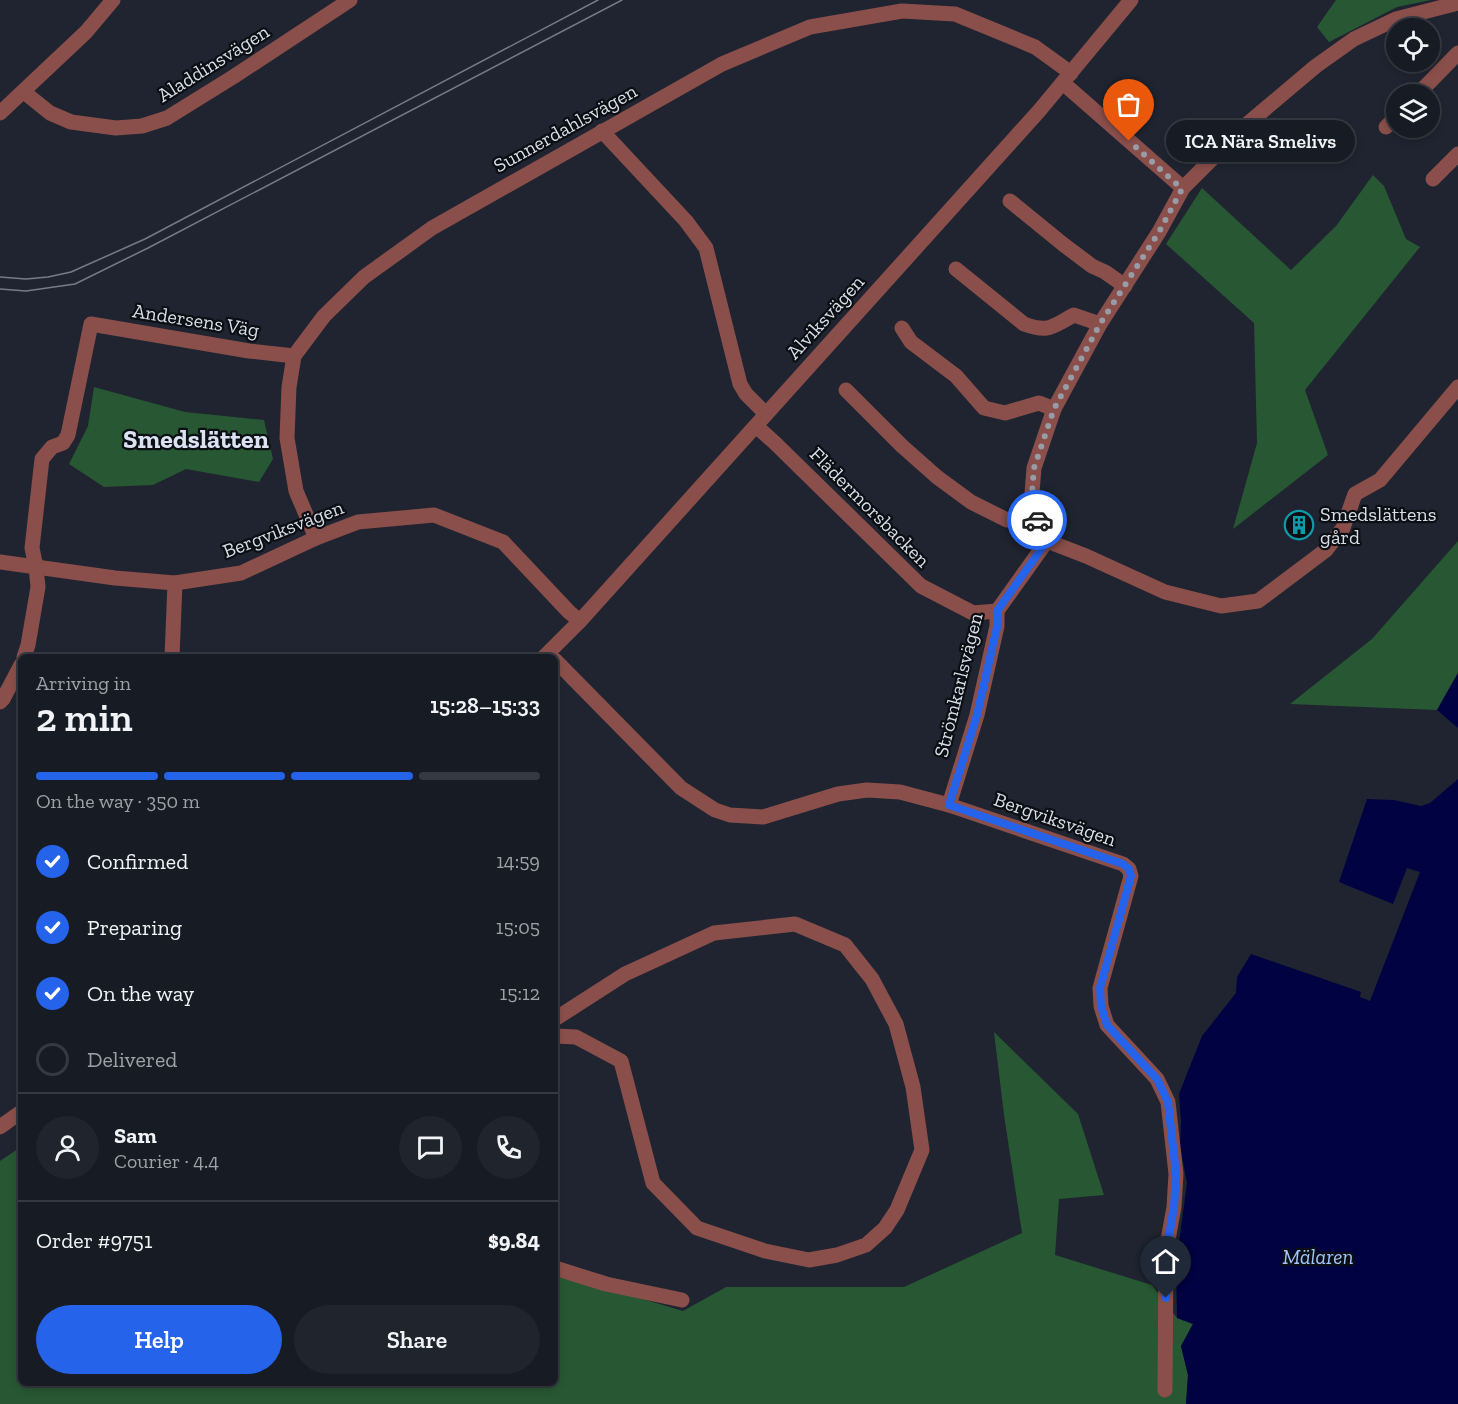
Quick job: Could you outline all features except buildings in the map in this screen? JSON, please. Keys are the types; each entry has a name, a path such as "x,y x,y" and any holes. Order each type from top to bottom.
{"street":[{"path":"0,113 86,32 113,0"},
{"name":"Aladdinsvägen","path":"24,92 50,113 71,122 116,128 142,126 167,118 350,0"},
{"name":"Alviksvägen","path":"552,654 1039,111 1131,0"},
{"path":"1458,3 1396,19 1354,39 1316,66 1246,125 1182,189 1159,232 1100,324 1054,409 1034,468 1032,506 1047,541 1165,592 1221,606 1258,601 1326,550 1342,528 1355,494 1380,480 1458,387"},
{"name":"Sunnerdahlsvägen","path":"316,538 296,490 287,438 289,387 294,357 324,316 364,277 432,228 722,64 810,27 938,7 1035,48 1054,60 1067,78 1182,189"},
{"path":"1428,84 1458,53"},
{"name":"Flädermorsbacken","path":"602,131 686,221 706,248 736,373 761,420 921,586 973,613 997,611"},
{"path":"1433,179 1458,154"},
{"path":"1010,201 1092,266 1125,286"},
{"path":"956,270 1024,324 1037,329 1047,329 1074,315 1100,324"},
{"name":"Andersens Väg","path":"36,567 32,548 42,459 52,447 63,442 68,435 91,324 294,357"},
{"path":"902,328 911,342 956,376 984,408 1005,413 1039,403 1054,409"},
{"path":"846,390 902,446 937,477 971,502 1007,520 1037,520"},
{"name":"Bergviksvägen","path":"0,562 115,578 175,583 241,573 316,538 358,522 434,514 503,542 580,621"},
{"name":"Strömkarlsvägen","path":"949,805 977,715 997,627 997,611 1047,541"},
{"path":"25,654 38,587 36,567"},
{"path":"172,654 175,583"},
{"name":"Bergviksvägen","path":"558,665 681,788 715,810 730,815 763,817 838,794 867,790 900,792 949,805 1123,864 1129,869 1131,876 1100,988 1100,997 1107,1025 1157,1079 1168,1102 1176,1174 1174,1207 1166,1251 1164,1390"},
{"path":"0,702 18,671"},
{"path":"558,1018 625,974 714,933 795,924 845,945 872,979 896,1024 913,1087 922,1150 897,1210 885,1228 866,1245 837,1255 809,1260 765,1251 697,1228 653,1183 621,1061 576,1037 558,1036"},
{"path":"0,1127 18,1114"},
{"path":"558,1269 606,1284 682,1300"}],"green space":[{"path":"1336,0 1431,0 1397,7 1329,42 1317,27"},
{"path":"1373,175 1384,186 1406,239 1420,247 1305,390 1328,455 1233,529 1257,443 1254,323 1166,244 1202,188 1291,270 1336,226"},
{"path":"94,387 185,412 264,420 273,459 259,482 186,469 153,485 104,487 69,464 88,426"},
{"path":"1458,541 1458,673 1437,710 1290,704 1372,639"},
{"path":"994,1032 1078,1114 1104,1195 1059,1199 1055,1255 1152,1285 1177,1318 1193,1324 1181,1346 1188,1375 1186,1404 0,1404 0,1161 18,1149 18,1386 558,1386 558,1274 683,1311 726,1287 904,1287 1022,1233"}],"water":[{"path":"1458,673 1458,728 1437,710"},
{"name":"Mälaren","path":"1458,779 1458,1404 1186,1404 1188,1375 1181,1346 1193,1324 1177,1318 1176,1265 1187,1183 1180,1146 1179,1094 1202,1036 1236,993 1237,977 1251,954 1361,992 1360,997 1370,1001 1420,872 1407,868 1393,904 1339,882 1367,799 1394,800 1421,806 1430,803"}],"tram line":[{"path":"0,277 26,279 71,272 145,239 598,0"},
{"path":"0,289 26,291 75,284 622,0"}],"way so far":[{"path":"1037,520 1032,506 1034,468 1054,409 1100,324 1159,232 1182,189 1129,141"}],"place":[{"name":"ICA Nära Smelivs","path":"1129,141"},
{"name":"Smedslättens gård","path":"1299,525"}],"district":[{"name":"Smedslätten","path":"196,439"}],"route":[{"path":"1037,520 1047,541 997,611 997,627 977,715 949,805 1123,864 1129,869 1131,876 1100,988 1101,1006 1107,1025 1157,1079 1168,1102 1176,1174 1174,1207 1166,1251 1166,1298"}]}
